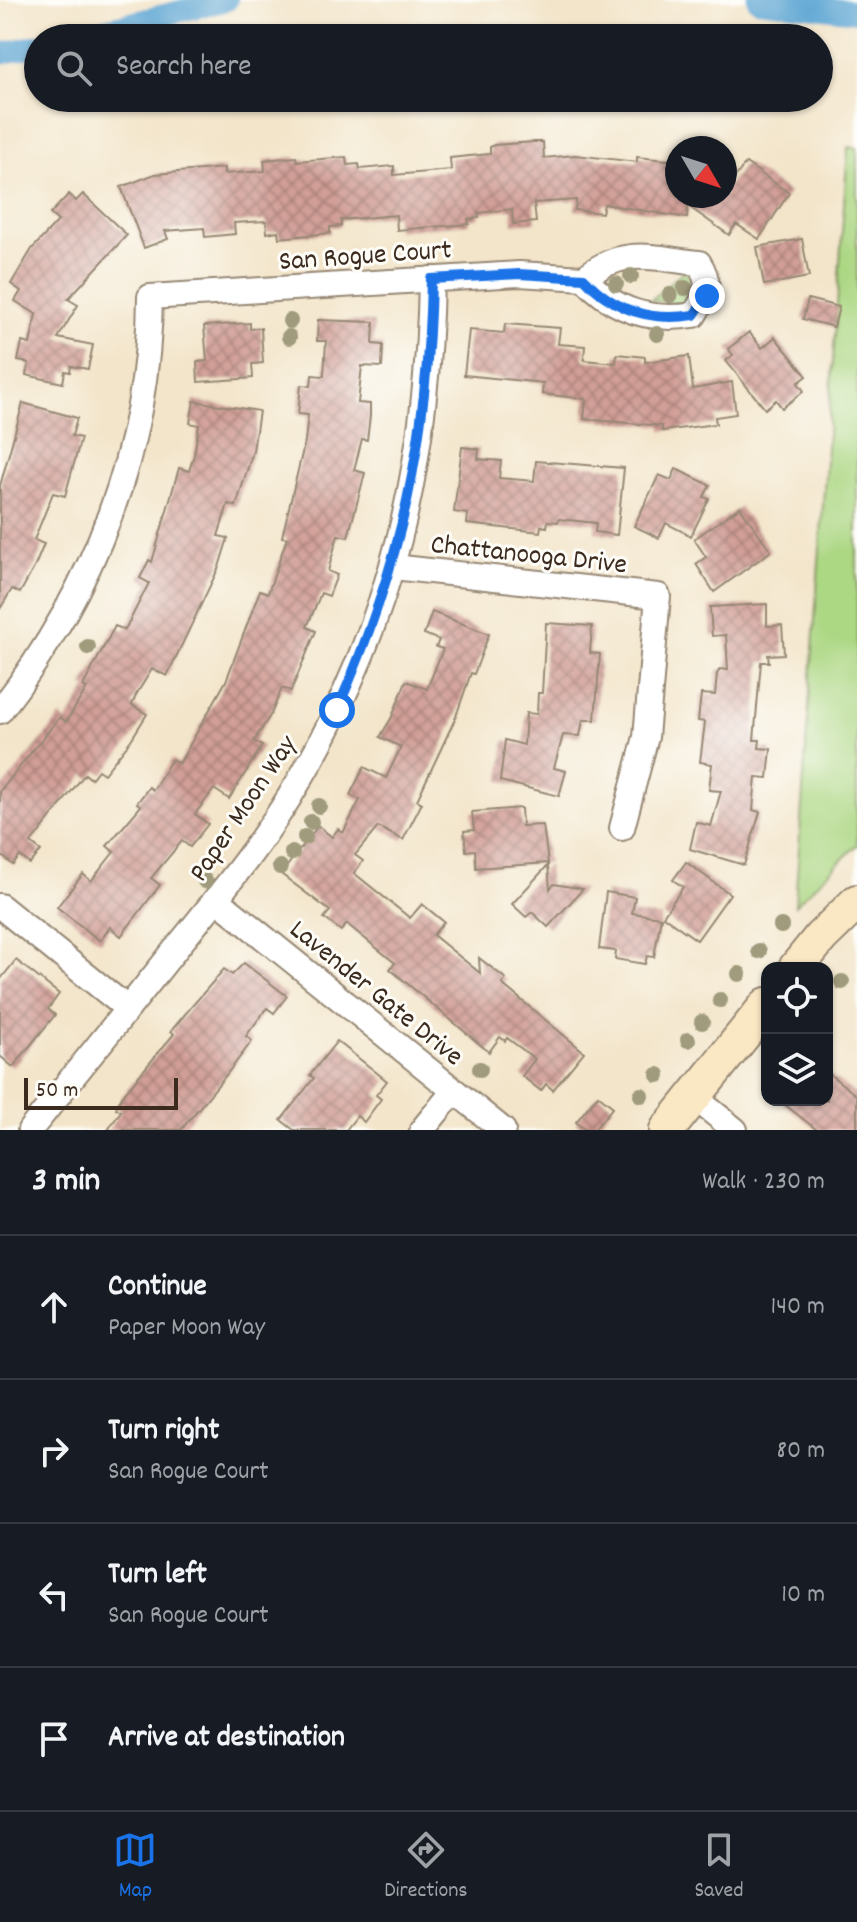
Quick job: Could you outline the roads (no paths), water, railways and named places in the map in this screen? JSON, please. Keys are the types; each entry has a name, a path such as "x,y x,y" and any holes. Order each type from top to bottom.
{"street":[{"path":"626,255 699,263 708,278 707,296 694,315 673,318 621,308 604,300 584,278 604,262 626,255"},
{"name":"San Rogue Court","path":"0,711 51,640 98,549 122,484 136,429 145,373 150,297 519,274 584,278"},
{"name":"Paper Moon Way","path":"30,1130 216,899 299,782 337,710 364,650 393,567 409,506 424,420 431,279"},
{"name":"Chattanooga Drive","path":"393,567 658,596 646,737 622,828"},
{"name":"Lavender Gate Drive","path":"216,899 503,1130"},
{"path":"801,962 857,902"},
{"path":"0,906 128,1009"},
{"path":"667,1130 761,1013"},
{"path":"422,1130 454,1091"},
{"path":"694,1097 735,1130"}],"waterway":[{"path":"127,24 227,0"},
{"path":"758,0 857,12"},
{"path":"0,54 24,48"}]}
